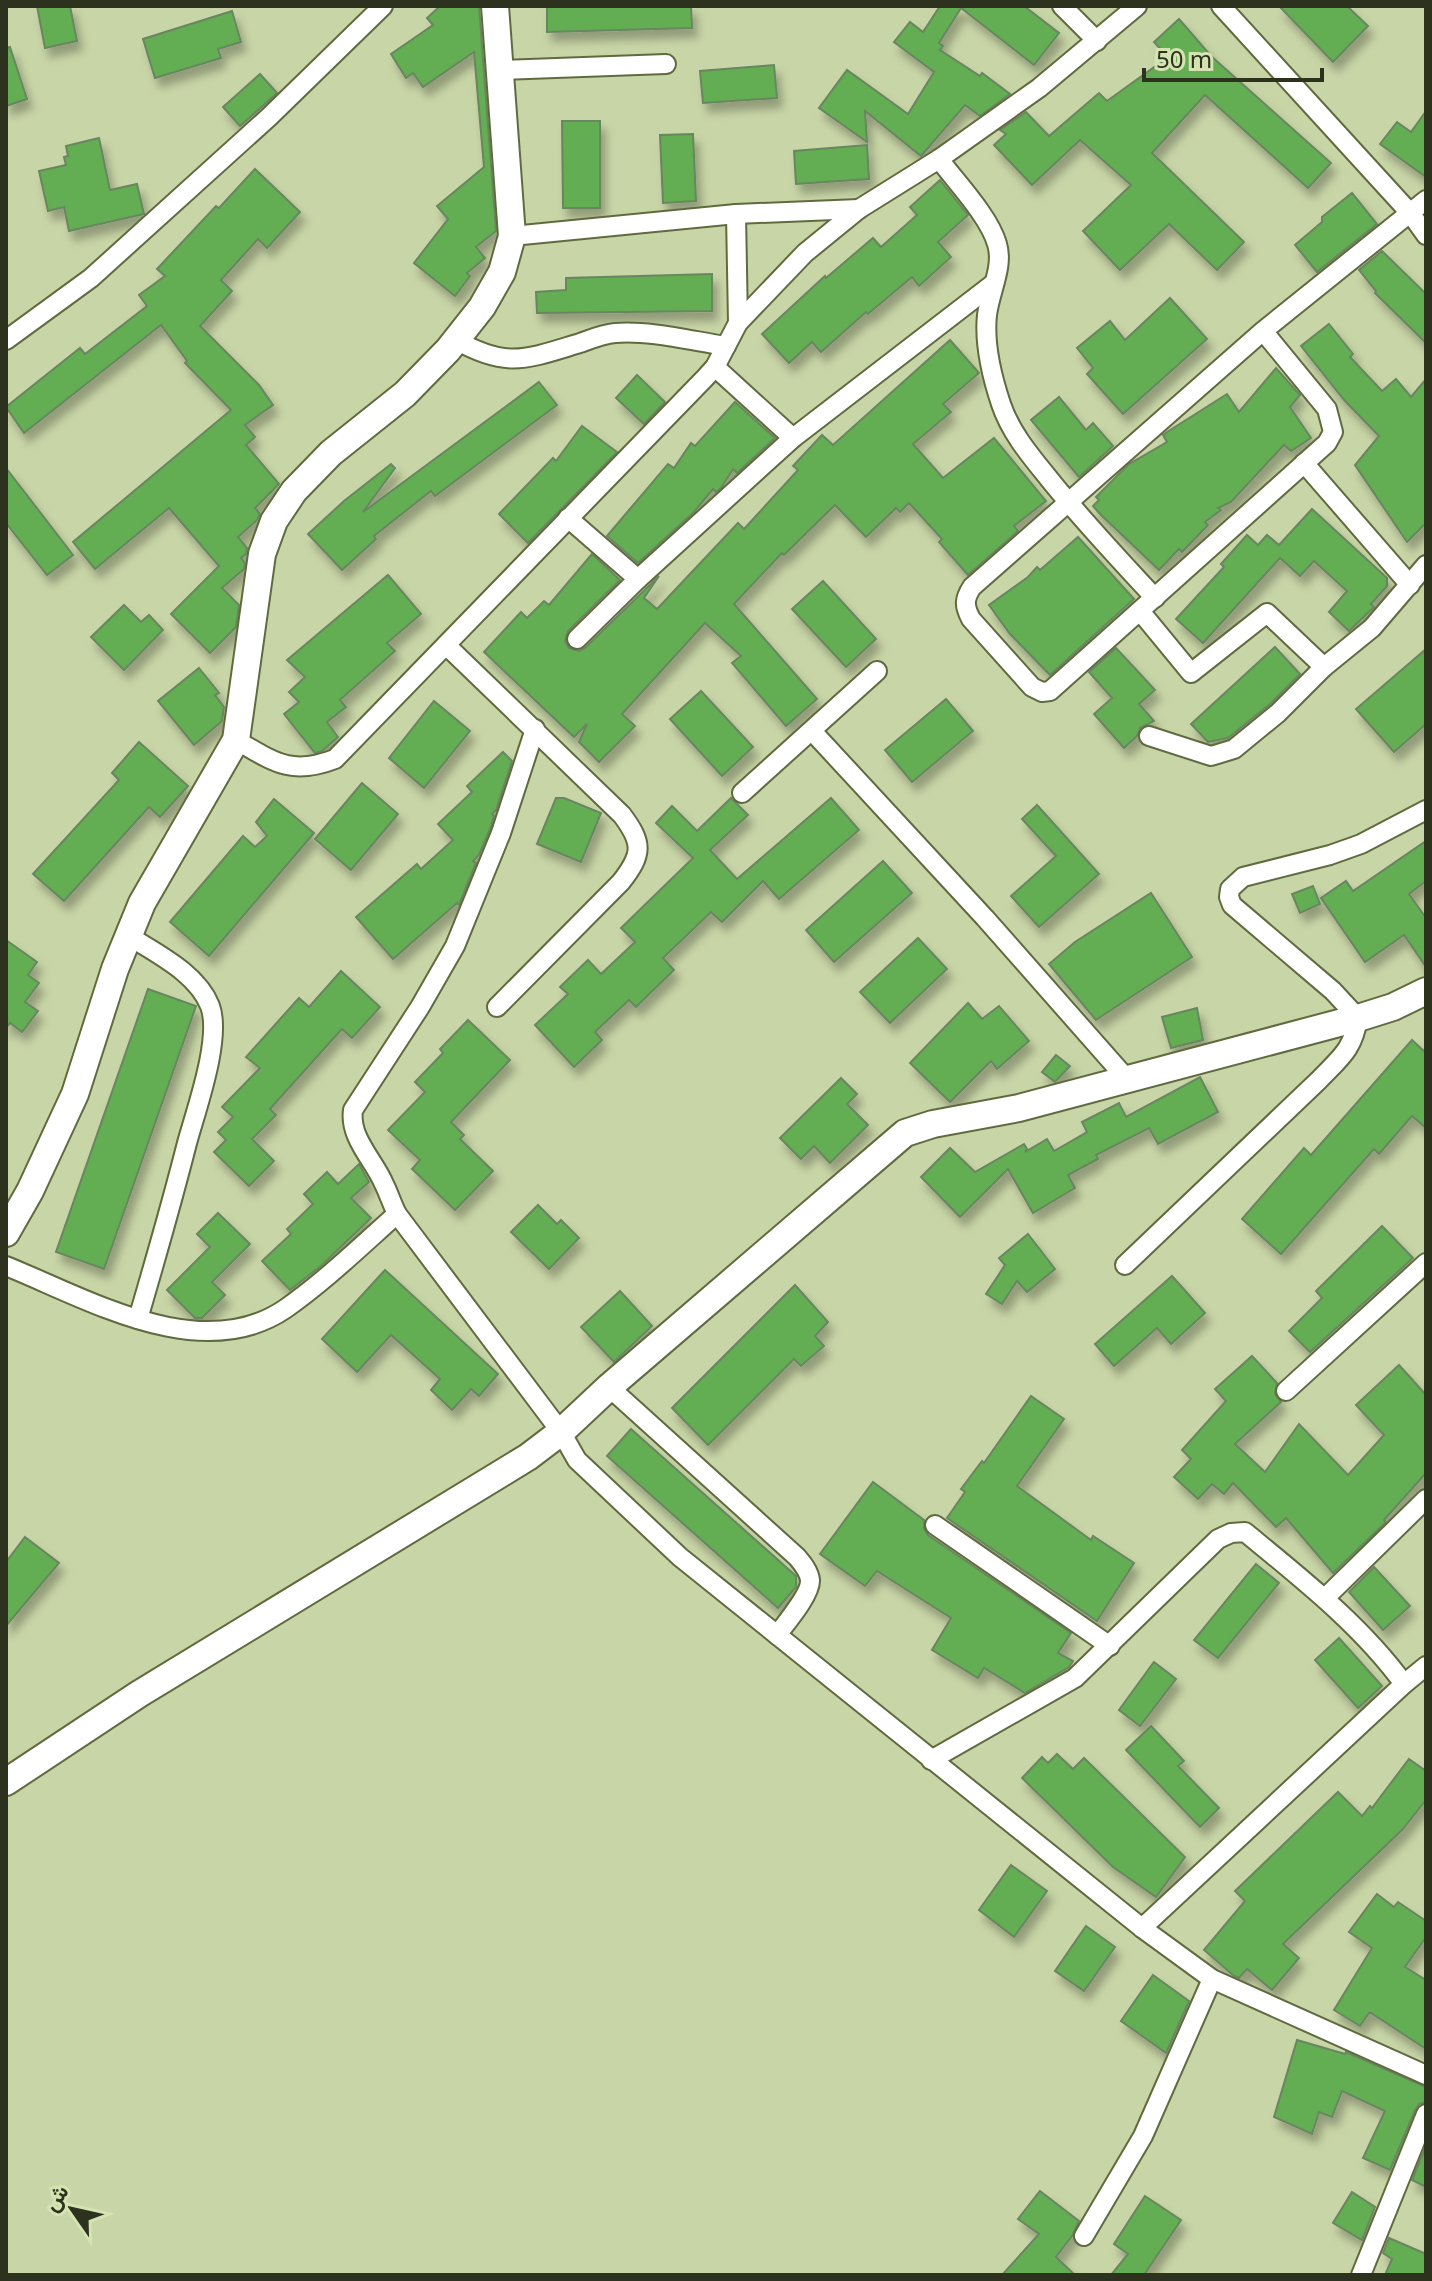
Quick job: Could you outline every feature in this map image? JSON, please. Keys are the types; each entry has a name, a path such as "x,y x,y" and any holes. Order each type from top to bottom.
{"street":[{"path":"6,340 91,278 269,117 383,6"},
{"path":"6,1233 30,1191 75,1094 115,969 142,903 236,740 262,554 274,521 294,491 331,453 405,394 456,340 482,307 502,272 512,236 495,6"},
{"path":"1062,6 1097,41"},
{"path":"236,740 274,762 296,769 314,767 335,759 715,367 738,323 805,253 859,209 939,159 1039,88 1137,6"},
{"path":"1221,6 1411,214 1426,235"},
{"path":"500,70 666,64"},
{"path":"939,159 981,214 997,241 1001,260 993,284 987,333 1000,402 1022,445 1067,502 1155,598"},
{"path":"1263,331 1327,409 1333,432 1327,443 1050,691 1042,692 1032,687 971,619 965,598 972,587 1263,331 1426,200"},
{"path":"512,236 736,214 859,209"},
{"path":"736,214 738,323"},
{"path":"577,639 793,438 993,284"},
{"path":"456,340 482,354 500,359 540,355 611,333 632,332 726,346"},
{"path":"715,367 793,438"},
{"path":"1304,463 1410,585"},
{"path":"568,518 638,579"},
{"path":"1149,736 1211,756 1234,749 1372,628 1426,565"},
{"path":"1140,611 1191,673 1267,613 1324,667"},
{"path":"446,645 622,815 636,833 639,848 633,866 621,882 497,1007"},
{"path":"742,793 877,671"},
{"path":"535,729 501,833 455,946 420,1007 353,1110 351,1120 356,1133 384,1183 397,1214 561,1432 577,1460 680,1557 1142,1928 1212,1979 1426,2075"},
{"path":"812,731 985,918 1126,1078"},
{"path":"1358,1018 1333,991 1232,905 1230,889 1243,877 1361,844 1426,810"},
{"path":"129,936 179,968 203,993 212,1010 213,1035 204,1083 138,1319"},
{"path":"6,1782 139,1694 516,1466 561,1432 609,1387 905,1133 933,1124 1019,1108 1358,1018 1393,1007 1426,991"},
{"path":"1125,1265 1343,1056 1355,1038 1358,1018"},
{"path":"6,1266 138,1319 178,1330 212,1333 245,1327 282,1310 339,1266 397,1214"},
{"path":"1286,1391 1426,1263"},
{"path":"609,1387 797,1557 807,1570 810,1581 808,1591 777,1635"},
{"path":"1325,1598 1426,1499"},
{"path":"935,1525 1110,1646"},
{"path":"931,1760 1075,1678 1218,1539 1231,1533 1245,1532 1325,1598 1404,1684"},
{"path":"1142,1928 1426,1666"},
{"path":"1084,2236 1143,2136 1212,1979"},
{"path":"1361,2275 1426,2114"}],"building":[{"path":"37,6 70,6 77,41 45,48"},
{"path":"440,6 479,6 496,231 476,247 485,258 467,273 470,276 455,296 414,263 448,219 437,206 484,167 474,52 423,87 413,73 406,78 391,54 433,25 427,18"},
{"path":"547,6 691,6 692,28 547,32"},
{"path":"940,6 1024,6 1059,33 1034,65 961,8 939,43 943,46 940,50 980,76 982,73 1010,94 980,116 965,105 921,156 865,111 867,142 819,108 847,70 908,114 934,72 894,42 910,22 923,32"},
{"path":"1279,6 1347,6 1368,26 1333,62"},
{"path":"232,11 241,42 218,49 221,58 155,78 143,39"},
{"path":"1179,19 1211,56 1331,163 1308,188 1205,95 1152,153 1244,242 1217,270 1169,224 1120,270 1083,231 1131,185 1080,140 1032,185 994,145 1006,134 1000,130 1026,112 1049,136 1099,93 1107,101 1168,57 1154,42"},
{"path":"10,47 27,99 6,106 6,48"},
{"path":"774,65 777,98 703,103 700,71"},
{"path":"260,74 277,93 240,126 223,107"},
{"path":"1426,111 1426,177 1380,144 1397,122 1411,132"},
{"path":"562,121 600,121 600,208 563,208"},
{"path":"693,134 696,201 663,203 660,135"},
{"path":"99,138 110,190 137,184 144,214 69,231 64,207 48,211 39,171 66,165 66,146"},
{"path":"867,145 869,179 796,184 794,151"},
{"path":"255,169 300,212 267,248 258,239 221,280 232,291 200,326 259,385 273,405 245,425 255,437 246,445 279,484 255,508 260,514 257,520 238,537 247,548 241,558 245,563 244,569 222,588 239,605 236,627 210,653 171,614 219,566 169,508 95,569 73,542 231,410 185,363 187,361 161,325 24,433 6,407 80,348 85,354 147,306 139,295 165,276 157,269"},
{"path":"940,180 968,215 938,242 951,257 919,286 912,277 821,352 812,342 789,363 762,334 825,276 873,238 881,247 917,215 910,207"},
{"path":"1352,193 1377,224 1317,272 1295,245 1322,222 1322,217"},
{"path":"1382,251 1426,294 1426,343 1375,293 1359,270"},
{"path":"712,274 712,311 537,313 536,292 566,290 566,278"},
{"path":"1170,298 1207,339 1123,414 1087,374 1093,368 1077,348 1110,321 1125,340"},
{"path":"1329,324 1353,354 1350,357 1382,391 1396,379 1411,397 1426,379 1426,523 1407,542 1355,465 1379,436 1345,401 1301,346"},
{"path":"950,340 979,373 943,404 951,412 913,444 943,478 994,438 1046,501 1014,526 1018,531 968,575 939,542 942,539 909,503 900,512 896,508 866,537 835,505 784,555 782,553 734,604 817,699 786,726 732,663 741,656 705,623 622,714 635,726 599,762 579,742 587,724 574,737 484,652 521,612 527,618 544,601 549,605 592,554 620,580 568,631 565,641 569,648 579,651 585,648 659,576 644,598 657,609 738,523 744,529 798,470 793,466 822,435 833,445"},
{"path":"1276,368 1300,395 1290,407 1311,438 1291,451 1284,445 1231,502 1218,508 1221,510 1205,522 1208,525 1182,552 1179,549 1159,570 1093,506 1099,500 1096,497 1129,464 1167,442 1163,435 1227,394 1239,412"},
{"path":"637,375 665,402 644,424 616,398"},
{"path":"539,382 557,405 435,496 431,491 374,536 376,539 342,570 308,534 391,464 395,468 363,512"},
{"path":"1059,397 1086,430 1093,423 1113,446 1079,477 1031,420"},
{"path":"735,402 775,438 737,473 733,469 721,488 716,492 713,489 694,512 638,563 607,536 668,464 674,468 691,443 695,446"},
{"path":"582,426 617,452 528,543 499,514 553,458 556,461"},
{"path":"6,468 73,555 47,575 6,523"},
{"path":"1312,509 1387,578 1387,586 1371,604 1374,607 1349,631 1329,612 1347,591 1314,561 1300,576 1280,558 1203,643 1176,619 1224,567 1221,564 1247,535 1258,545 1267,535 1279,545"},
{"path":"1078,537 1134,599 1050,675 1010,634 989,605 1037,567 1040,570"},
{"path":"388,575 421,614 387,643 395,651 340,700 346,707 327,722 338,737 315,753 284,714 299,702 289,692 305,677 287,660"},
{"path":"823,581 876,639 846,667 792,609"},
{"path":"124,605 141,622 149,615 163,630 124,670 91,637"},
{"path":"1275,647 1300,674 1270,704 1228,738 1208,742 1191,724"},
{"path":"1116,648 1155,690 1139,704 1154,721 1140,728 1137,736 1124,748 1094,714 1112,698 1089,672"},
{"path":"1426,649 1426,724 1394,752 1356,709"},
{"path":"199,668 219,693 215,695 224,707 222,721 194,745 158,701"},
{"path":"701,691 753,747 722,776 670,719"},
{"path":"946,699 973,731 912,782 885,750"},
{"path":"434,701 470,731 424,788 389,758"},
{"path":"139,742 188,786 160,817 149,807 64,901 33,874 119,780 112,773"},
{"path":"503,752 512,761 492,814 490,829 479,855 473,861 476,863 459,905 457,903 393,959 356,917 417,864 421,869 453,840 438,824 472,792 467,786"},
{"path":"362,783 398,814 351,870 315,839"},
{"path":"556,798 564,798 601,813 581,862 537,844"},
{"path":"731,798 748,815 710,850 737,879 831,798 859,830 779,899 763,881 722,922 711,912 663,958 674,970 636,1007 629,1000 595,1032 602,1040 574,1067 535,1025 568,994 560,987 588,960 601,974 635,942 621,928 693,858 656,823 672,806 697,831"},
{"path":"274,799 314,833 209,956 170,922 243,836 255,847 267,836 256,822"},
{"path":"1037,805 1099,874 1039,927 1011,896 1056,856 1022,819"},
{"path":"1426,841 1426,881 1409,894 1426,918 1426,967 1404,935 1365,962 1321,898 1346,881 1353,891"},
{"path":"883,861 912,893 834,962 806,930"},
{"path":"1313,886 1320,904 1300,913 1292,894"},
{"path":"1151,893 1192,957 1096,1020 1049,964 1075,942"},
{"path":"918,938 947,969 890,1023 860,992"},
{"path":"6,940 37,962 28,975 39,983 25,1002 38,1011 22,1032 10,1023 6,1028"},
{"path":"341,971 380,1007 352,1038 342,1029 270,1109 276,1115 252,1139 274,1161 249,1186 214,1152 226,1140 218,1132 233,1117 222,1107 260,1068 246,1057 299,998 309,1007"},
{"path":"148,989 196,1006 104,1269 56,1252"},
{"path":"968,1003 982,1019 999,1006 1029,1041 997,1069 991,1061 950,1102 910,1063"},
{"path":"1197,1008 1203,1040 1171,1048 1162,1017"},
{"path":"468,1020 510,1060 451,1122 464,1135 460,1139 493,1171 455,1210 412,1169 420,1160 388,1130 425,1092 415,1082 443,1053 440,1049"},
{"path":"1412,1040 1426,1053 1426,1128 1412,1116 1379,1154 1374,1149 1281,1254 1242,1219 1304,1148 1311,1155"},
{"path":"1056,1055 1070,1066 1055,1082 1042,1072"},
{"path":"1200,1077 1218,1112 1158,1144 1149,1128 1096,1155 1098,1159 1068,1175 1075,1188 1033,1213 1008,1169 960,1217 921,1177 950,1148 975,1172 1024,1144 1025,1152 1047,1139 1054,1151 1087,1132 1082,1122 1119,1103 1126,1117"},
{"path":"841,1078 857,1094 847,1104 868,1125 830,1163 814,1146 801,1159 780,1138"},
{"path":"359,1164 369,1182 351,1198 371,1218 322,1265 290,1290 262,1261 291,1234 287,1229 313,1204 304,1194 327,1172 338,1184"},
{"path":"538,1205 557,1224 561,1220 579,1238 549,1269 511,1232"},
{"path":"218,1213 250,1244 212,1282 225,1295 202,1318 195,1318 167,1290 210,1247 197,1234"},
{"path":"1382,1226 1413,1258 1310,1352 1289,1331 1322,1298 1316,1291"},
{"path":"1028,1234 1055,1269 1027,1292 1017,1281 1002,1304 986,1294 1005,1265 999,1258"},
{"path":"385,1270 498,1374 479,1396 471,1389 452,1410 431,1390 440,1379 391,1335 357,1372 322,1339"},
{"path":"1172,1276 1205,1313 1171,1344 1157,1328 1114,1366 1095,1344"},
{"path":"795,1285 828,1322 815,1336 824,1346 801,1366 794,1359 708,1445 672,1408"},
{"path":"620,1291 652,1326 614,1362 581,1327"},
{"path":"1252,1356 1277,1383 1275,1394 1281,1402 1235,1444 1265,1472 1299,1424 1348,1475 1384,1435 1356,1405 1399,1365 1426,1395 1426,1473 1384,1520 1386,1522 1333,1573 1286,1518 1276,1527 1233,1483 1224,1494 1212,1484 1198,1499 1174,1477 1191,1459 1182,1450 1226,1401 1215,1389"},
{"path":"1031,1396 1064,1419 1017,1486 1091,1540 1093,1536 1134,1563 1097,1621 947,1518 965,1492 961,1489 982,1461 984,1463"},
{"path":"631,1429 796,1576 796,1587 778,1608 607,1456"},
{"path":"873,1482 924,1520 928,1535 1071,1633 1058,1653 1073,1661 1069,1667 1025,1693 984,1668 978,1678 932,1650 951,1618 877,1571 865,1586 820,1554"},
{"path":"25,1537 59,1563 6,1626 6,1562"},
{"path":"1256,1564 1279,1583 1218,1658 1194,1640"},
{"path":"1374,1567 1410,1606 1383,1630 1349,1592"},
{"path":"1339,1638 1382,1686 1358,1708 1315,1660"},
{"path":"1154,1662 1176,1679 1140,1726 1119,1710"},
{"path":"1151,1726 1184,1761 1178,1766 1219,1808 1200,1827 1126,1750"},
{"path":"1057,1754 1073,1769 1084,1758 1185,1857 1156,1897 1113,1867 1022,1778 1042,1757 1048,1763"},
{"path":"1409,1759 1426,1771 1426,1800 1402,1830 1283,1944 1299,1958 1272,1990 1247,1969 1239,1978 1234,1976 1204,1950 1245,1901 1235,1891 1338,1792 1362,1816 1370,1806 1372,1808"},
{"path":"1011,1865 1047,1891 1014,1937 979,1910"},
{"path":"1377,1894 1394,1907 1398,1902 1426,1921 1426,1937 1405,1967 1426,1980 1426,2049 1371,2013 1360,2026 1334,2010 1372,1948 1349,1932"},
{"path":"1086,1926 1115,1947 1084,1991 1055,1971"},
{"path":"1153,1975 1189,2001 1166,2053 1121,2021"},
{"path":"1297,2040 1346,2052 1426,2087 1426,2102 1419,2104 1415,2110 1390,2170 1363,2158 1385,2111 1342,2091 1332,2117 1319,2112 1312,2134 1274,2117"},
{"path":"1426,2146 1426,2187 1412,2180"},
{"path":"1040,2191 1079,2221 1056,2257 1075,2275 1002,2275 1039,2234 1018,2219"},
{"path":"1352,2192 1375,2207 1362,2240 1333,2223"},
{"path":"1145,2196 1181,2220 1144,2275 1111,2275 1128,2254 1114,2244"},
{"path":"1389,2238 1426,2254 1426,2275 1385,2275 1392,2259 1383,2253"}]}
